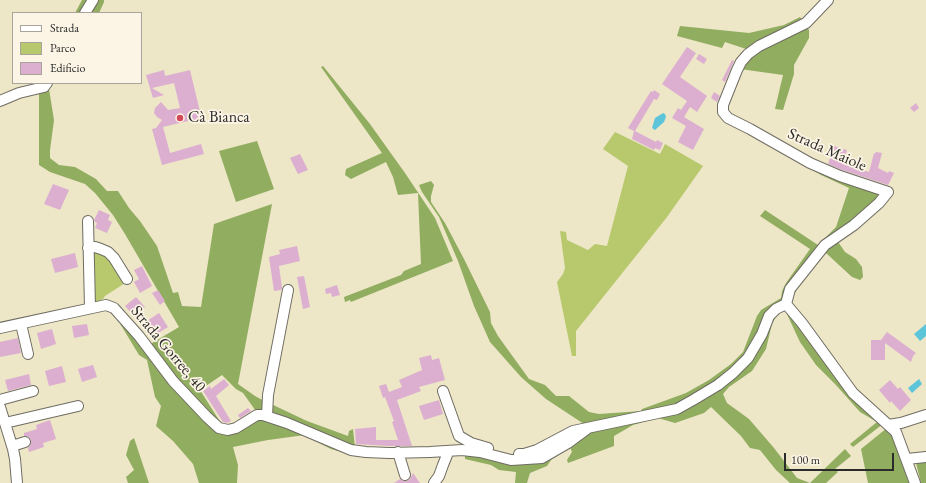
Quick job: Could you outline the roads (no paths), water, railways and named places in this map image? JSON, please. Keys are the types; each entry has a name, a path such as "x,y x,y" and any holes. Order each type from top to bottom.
{"street":[{"path":"86,12 92,0"},
{"name":"Strada Maiole","path":"786,304 790,289 825,246 854,225 879,203 888,192 840,176 810,163 728,118 723,112 723,105 737,70 748,54 759,46 806,23 828,0"},
{"path":"0,100 19,93 44,87 46,84"},
{"path":"88,221 90,308"},
{"path":"88,248 101,249 108,252 114,258 127,278"},
{"path":"288,290 268,394 262,416 287,422 351,450 366,452 398,452 468,450 511,460 542,458 568,443 587,429"},
{"path":"443,391 459,436 464,440 512,453 524,454 537,450 573,431 677,409 718,385 733,373 748,358 762,334 769,316 776,309 786,304 802,323 853,393 896,432 915,483"},
{"name":"Strada Gorree, 40","path":"0,328 106,305 114,308 139,336 185,395 219,428 228,430 236,428 262,416"},
{"path":"21,324 28,354"},
{"path":"0,400 33,391"},
{"path":"5,423 78,406"},
{"path":"0,408 15,459 17,483"},
{"path":"888,425 901,423 926,415"},
{"path":"12,446 25,442"},
{"path":"434,483 439,476 447,456 446,451"},
{"path":"398,452 405,475"},
{"path":"907,459 926,456"}],"water":[{"path":"663,113 666,117 664,122 655,130 652,128 655,118"},
{"path":"926,324 926,336 920,341 914,334"},
{"path":"919,379 922,384 912,393 908,388"}],"place":[{"name":"Cà Bianca","path":"180,118"}]}
